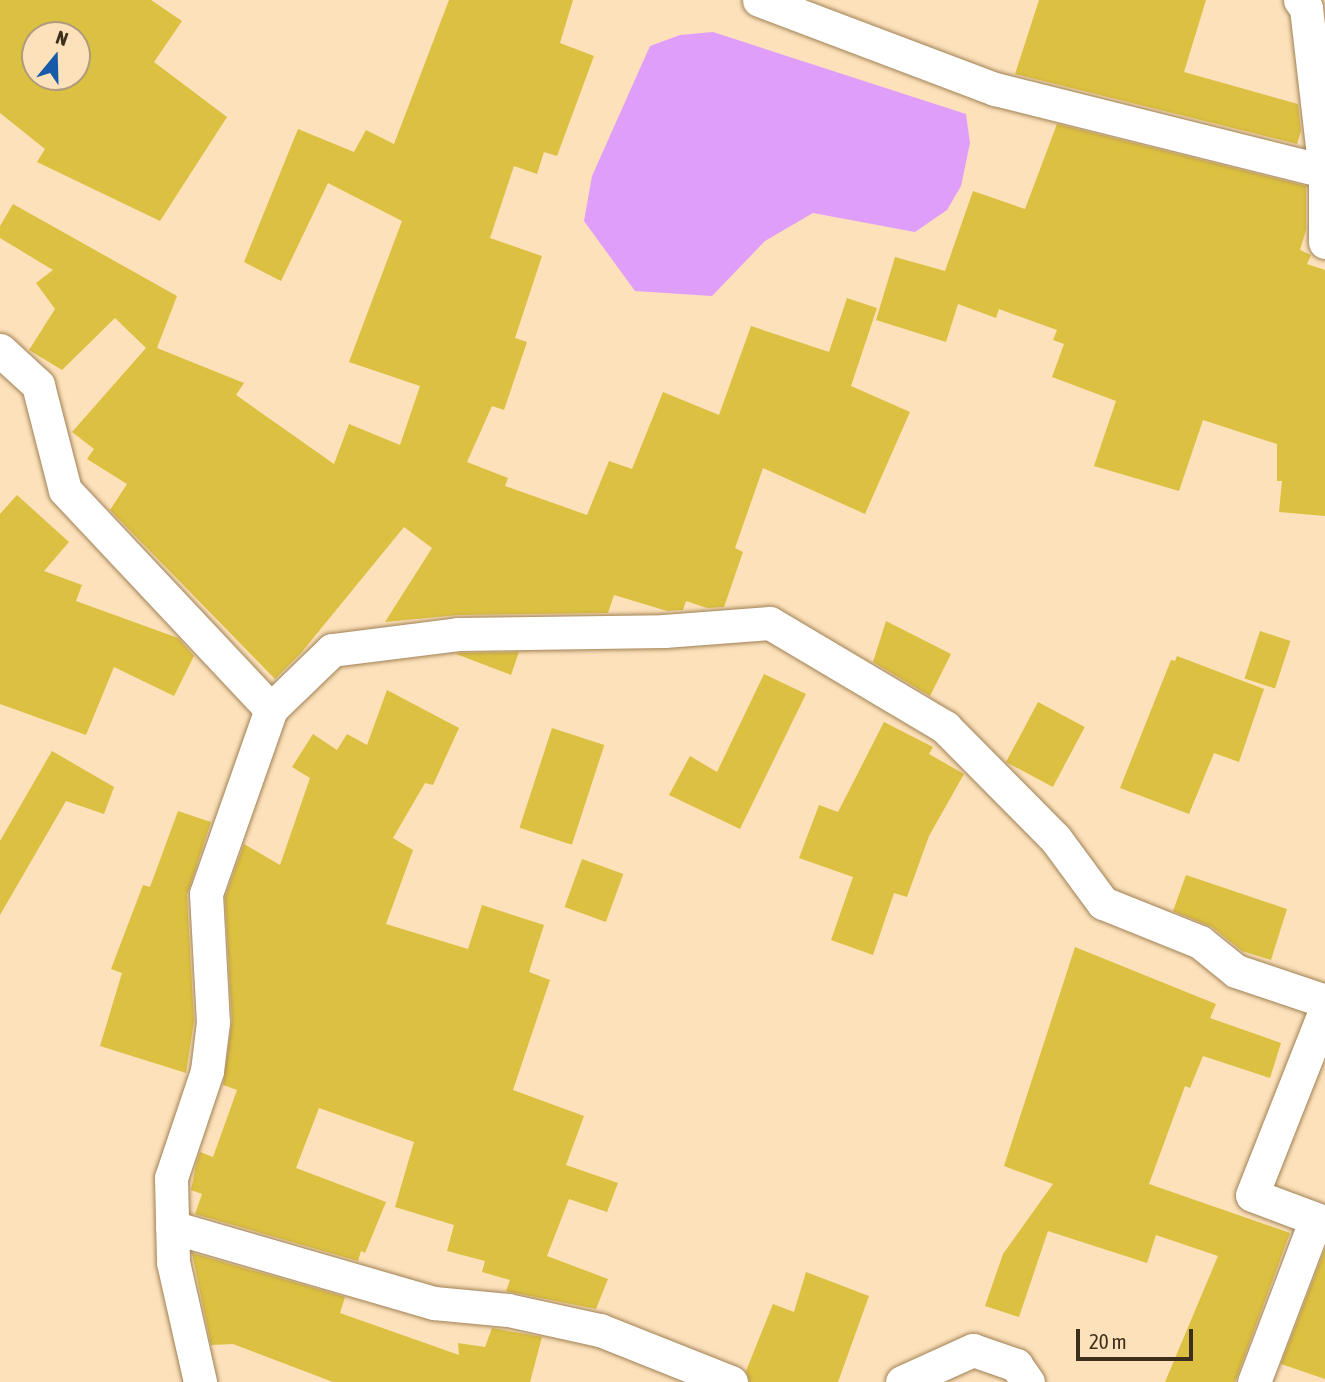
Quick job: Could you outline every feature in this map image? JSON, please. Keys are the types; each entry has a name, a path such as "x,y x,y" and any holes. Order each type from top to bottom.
{"street":[{"path":"759,0 995,89 1325,171"},
{"path":"1300,0 1306,8 1325,171 1325,242"},
{"path":"0,351 38,385 65,489 271,709"},
{"path":"200,1382 173,1262 171,1178 207,1071 213,1022 206,894 271,709 332,650 458,634 664,631 770,623 944,727 1055,838 1102,903 1200,942 1236,971 1325,1001"},
{"path":"1254,1382 1316,1219 1252,1195 1325,1011"},
{"path":"172,1227 434,1303 508,1310 600,1330 730,1382"},
{"path":"902,1382 973,1350 1016,1364 1028,1382"}],"shaded area":[{"path":"713,32 966,114 970,143 961,186 947,210 915,232 813,213 765,241 712,296 635,291 584,221 592,176 650,46 680,35"}],"building":[{"path":"0,0 151,0 182,21 154,62 227,117 160,221 37,162 45,149 0,113"},
{"path":"449,0 573,0 560,43 594,56 557,156 544,152 537,174 514,166 490,238 542,256 515,338 527,342 504,410 492,406 467,462 508,478 505,486 587,515 609,461 632,469 663,392 719,415 751,326 829,352 847,298 877,308 851,386 910,412 865,514 763,468 735,548 743,552 724,607 707,608 686,601 683,610 667,611 614,595 608,613 458,615 385,622 432,548 404,527 301,653 275,679 110,510 127,484 87,459 94,449 72,432 146,348 115,318 62,370 29,350 55,309 36,283 53,270 0,238 0,226 13,204 177,296 157,348 244,383 236,395 334,464 349,424 400,445 420,386 349,362 402,221 328,183 281,281 244,262 298,129 354,152 366,130 394,144"},
{"path":"1039,0 1206,0 1184,72 1298,104 1301,131 1297,144 1015,74"},
{"path":"1057,124 1306,186 1306,230 1300,250 1311,255 1307,264 1325,270 1325,516 1279,512 1282,481 1277,481 1277,444 1203,420 1179,491 1094,466 1116,401 1052,377 1064,344 1053,340 1057,330 999,309 996,318 958,304 946,342 876,320 895,257 945,271 973,191 1025,209"},
{"path":"17,495 69,542 44,571 82,585 76,601 178,638 194,656 174,696 114,667 86,735 0,704 0,514"},
{"path":"886,621 951,654 930,696 873,662"},
{"path":"1260,631 1290,641 1275,688 1245,679"},
{"path":"519,652 511,675 456,654 459,653"},
{"path":"1177,656 1264,689 1239,762 1214,753 1189,814 1120,788 1171,660 1175,661"},
{"path":"764,674 806,694 740,829 669,795 690,756 717,772"},
{"path":"387,690 459,728 433,785 425,783 393,838 413,850 386,924 468,949 482,905 544,925 529,972 550,980 513,1090 584,1116 566,1165 618,1183 607,1212 569,1199 547,1256 608,1279 596,1309 506,1291 510,1280 482,1272 485,1261 447,1251 454,1225 395,1207 414,1142 319,1108 296,1168 386,1202 365,1253 361,1251 358,1261 195,1214 202,1194 191,1190 200,1152 213,1157 237,1090 223,1085 232,1021 225,897 244,844 280,865 310,778 292,767 313,734 337,750 347,734 367,745"},
{"path":"1038,702 1085,727 1053,787 1006,762"},
{"path":"884,722 933,747 929,754 964,774 929,836 907,897 894,893 873,955 831,940 853,877 799,858 819,805 838,812"},
{"path":"552,728 604,745 572,845 520,828"},
{"path":"52,751 114,787 104,814 66,801 0,915 0,841"},
{"path":"178,811 211,822 187,895 194,1021 186,1073 100,1046 122,973 111,969 143,885 150,887"},
{"path":"582,859 623,874 606,922 565,907"},
{"path":"1186,875 1287,909 1271,960 1242,951 1212,927 1173,911"},
{"path":"1075,947 1216,1004 1210,1018 1281,1043 1270,1078 1203,1056 1190,1088 1185,1086 1149,1184 1290,1233 1235,1382 1165,1382 1218,1256 1156,1235 1147,1263 1048,1231 1019,1317 985,1306 1003,1254 1053,1184 1004,1166"},
{"path":"1325,1249 1325,1379 1281,1364"},
{"path":"192,1253 345,1297 340,1313 459,1355 458,1343 485,1347 492,1328 542,1337 530,1382 333,1382 233,1344 211,1345"},
{"path":"806,1272 869,1296 838,1382 750,1382 746,1371 773,1304 794,1312"}]}
